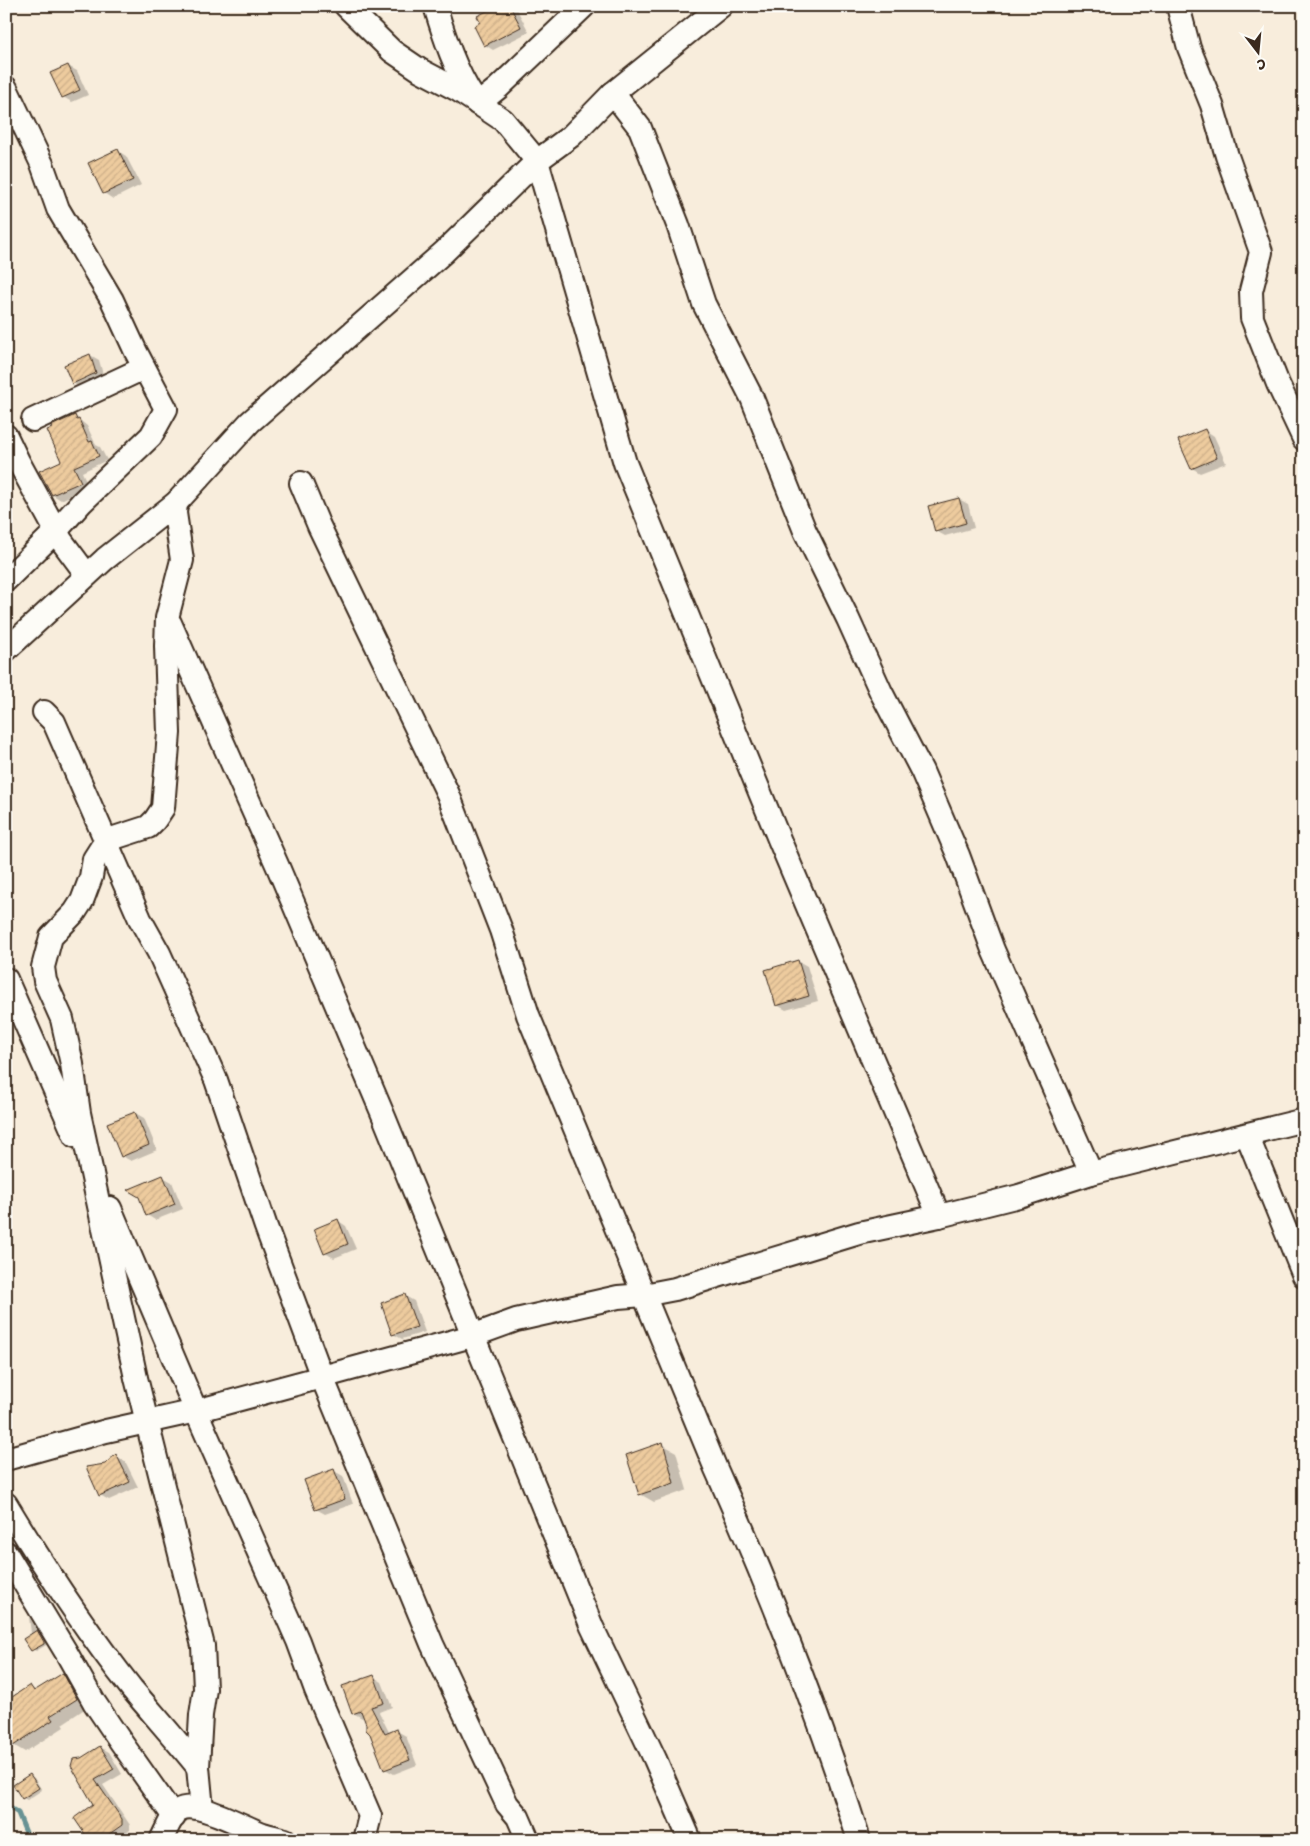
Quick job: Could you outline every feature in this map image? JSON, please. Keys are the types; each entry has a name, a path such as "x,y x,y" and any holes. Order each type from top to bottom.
{"street":[{"path":"346,6 392,51 420,70 458,90 503,120 537,162 625,463 779,839 939,1216"},
{"path":"477,102 498,88 584,6"},
{"path":"6,650 87,575 176,503 250,422 444,252 537,162 571,136 613,93 721,6"},
{"path":"1178,6 1189,48 1212,105 1227,156 1261,252 1250,291 1252,318 1278,384 1304,439"},
{"path":"439,9 453,60 477,102"},
{"path":"6,88 42,164 58,209 112,300 144,368 166,409 151,436 82,502 56,531 6,580"},
{"path":"613,93 640,128 678,225 704,304 752,398 806,530 881,692 922,770 958,855 993,950 1091,1173"},
{"path":"33,420 144,368"},
{"path":"6,436 56,531 87,575"},
{"path":"301,483 323,535 448,794 501,930 528,1015 644,1296 750,1544 806,1684 834,1760 859,1840"},
{"path":"176,503 175,513 182,560 167,618 169,733 163,808 148,827 125,833 106,844 94,859 91,877 82,902 51,937 43,967 45,981 62,1019 93,1176 147,1422 203,1646 205,1689 201,1715 198,1767 202,1809"},
{"path":"167,618 293,902 384,1117 592,1626 690,1840"},
{"path":"44,712 54,722 106,844 140,919 159,953 216,1080 266,1227 322,1378 432,1644 507,1804 518,1817 528,1840"},
{"path":"6,979 93,1176 104,1192 196,1411 298,1641 316,1690 370,1816 364,1840"},
{"path":"6,1459 106,1431 196,1411 322,1378 472,1336 516,1320 618,1297 644,1296 675,1289 859,1233 1019,1196 1091,1173 1247,1136 1304,1120"},
{"path":"1247,1136 1304,1276"},
{"path":"6,1504 65,1596 132,1689 198,1767"},
{"path":"6,1553 62,1644 94,1702 174,1817"},
{"path":"161,1840 178,1811 185,1808 202,1809 263,1834 286,1840"}],"building":[{"path":"497,6 510,6 521,27 484,46 474,26 480,22 477,16"},
{"path":"68,65 80,90 62,98 50,73"},
{"path":"118,149 133,180 103,194 88,163"},
{"path":"90,354 96,373 72,384 64,365"},
{"path":"75,415 77,420 79,419 89,442 92,441 99,456 74,467 81,482 52,495 39,471 61,461 47,430 52,428 51,426"},
{"path":"1205,429 1217,458 1191,469 1178,440"},
{"path":"959,498 966,523 935,532 928,506"},
{"path":"798,960 809,996 776,1006 765,970"},
{"path":"135,1112 149,1145 121,1157 107,1123"},
{"path":"163,1175 175,1204 146,1216 139,1197 127,1190"},
{"path":"338,1219 348,1244 324,1254 314,1229"},
{"path":"405,1294 417,1327 392,1335 381,1303"},
{"path":"663,1442 674,1483 639,1495 626,1455"},
{"path":"116,1454 130,1482 99,1496 86,1467 105,1464"},
{"path":"334,1469 345,1499 315,1510 304,1480"},
{"path":"37,1630 44,1644 31,1651 23,1639"},
{"path":"63,1673 77,1699 50,1716 53,1720 13,1746 6,1736 6,1731 12,1727 6,1719 6,1701 30,1685 34,1691"},
{"path":"374,1675 384,1703 371,1707 385,1734 397,1729 410,1760 384,1770 370,1734 366,1730 366,1724 361,1711 352,1714 342,1686"},
{"path":"100,1746 114,1769 95,1780 122,1819 122,1825 101,1840 89,1840 74,1818 93,1804 71,1766 73,1759 81,1758"},
{"path":"30,1774 39,1788 22,1799 13,1785"}],"waterway":[{"path":"6,1805 18,1813 29,1840"}]}
